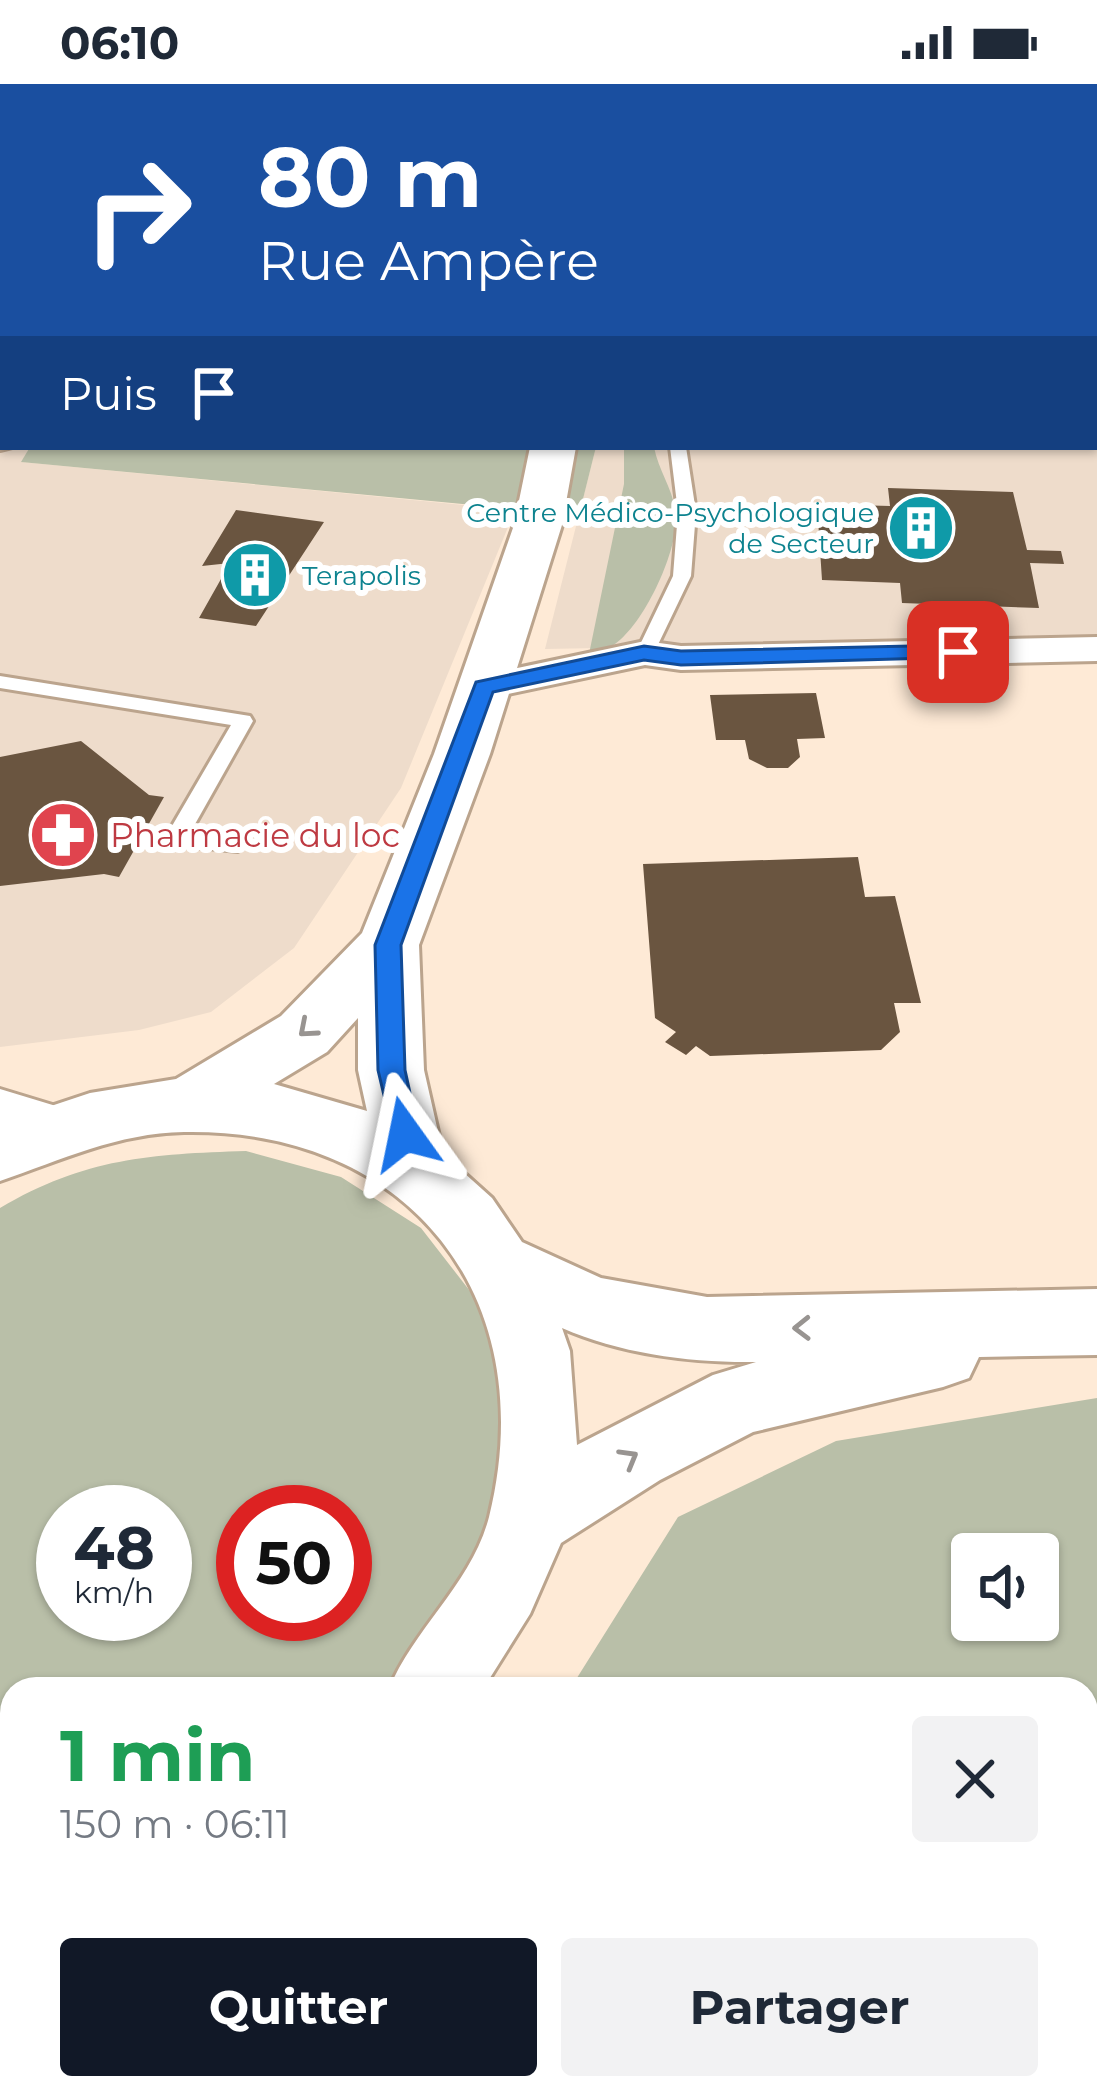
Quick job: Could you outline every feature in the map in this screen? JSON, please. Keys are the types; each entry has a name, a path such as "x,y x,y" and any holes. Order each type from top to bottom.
{"main road":[{"path":"412,1166 392,1070 388,945 484,687 538,525 552,450"},
{"path":"187,1105 304,1034 388,945"},
{"path":"0,1153 31,1118 187,1105 287,1114 344,1130 412,1166 463,1210 503,1266 533,1341 543,1427 529,1518 489,1612 440,1677"},
{"path":"503,1266 592,1308 707,1330 1092,1322"},
{"path":"529,1518 633,1454 740,1400 1092,1322"}],"street":[{"path":"484,687 628,657 1097,649"}],"lane":[{"path":"628,657 682,576 687,512 678,450"},
{"path":"0,682 244,721 176,838 231,846"}],"shaded area":[{"path":"0,450 28,450 22,462 515,510 401,788 294,948 211,1012 139,1030 0,1047"},
{"path":"595,450 1097,450 1097,639 545,649"}],"green space":[{"path":"28,450 595,450 579,515 21,462"},
{"path":"624,450 655,450 673,499 675,533 665,568 637,621 615,644 589,654 624,484"},
{"path":"246,1151 341,1177 421,1228 480,1304 509,1400 501,1508 454,1620 404,1677 0,1677 0,1208 61,1178 119,1162"},
{"path":"1097,1398 1097,1677 578,1677 678,1517 836,1441"}],"building":[{"name":"Centre Médico-Psychologique de Secteur","path":"888,488 1013,492 1027,550 1061,551 1064,564 1030,563 1039,608 902,603 900,583 822,580 817,504 890,506"},
{"name":"Terapolis","path":"236,510 324,522 256,626 199,618 230,563 202,566"},
{"path":"816,693 825,738 797,739 800,757 788,768 767,768 749,759 745,740 716,740 710,695"},
{"name":"Pharmacie du loc","path":"81,741 149,795 164,797 119,877 104,874 0,886 0,757"},
{"path":"858,857 865,897 895,896 921,1003 894,1003 900,1032 881,1050 710,1056 696,1046 686,1055 665,1042 676,1032 655,1018 643,864"}],"place":[{"name":"Centre Médico-Psychologique de Secteur","path":"921,528"},
{"name":"Terapolis","path":"255,575"},
{"name":"Pharmacie du loc","path":"63,835"}],"route":[{"path":"405,1134 392,1070 388,945 484,687 644,653 681,658 958,652"}]}
